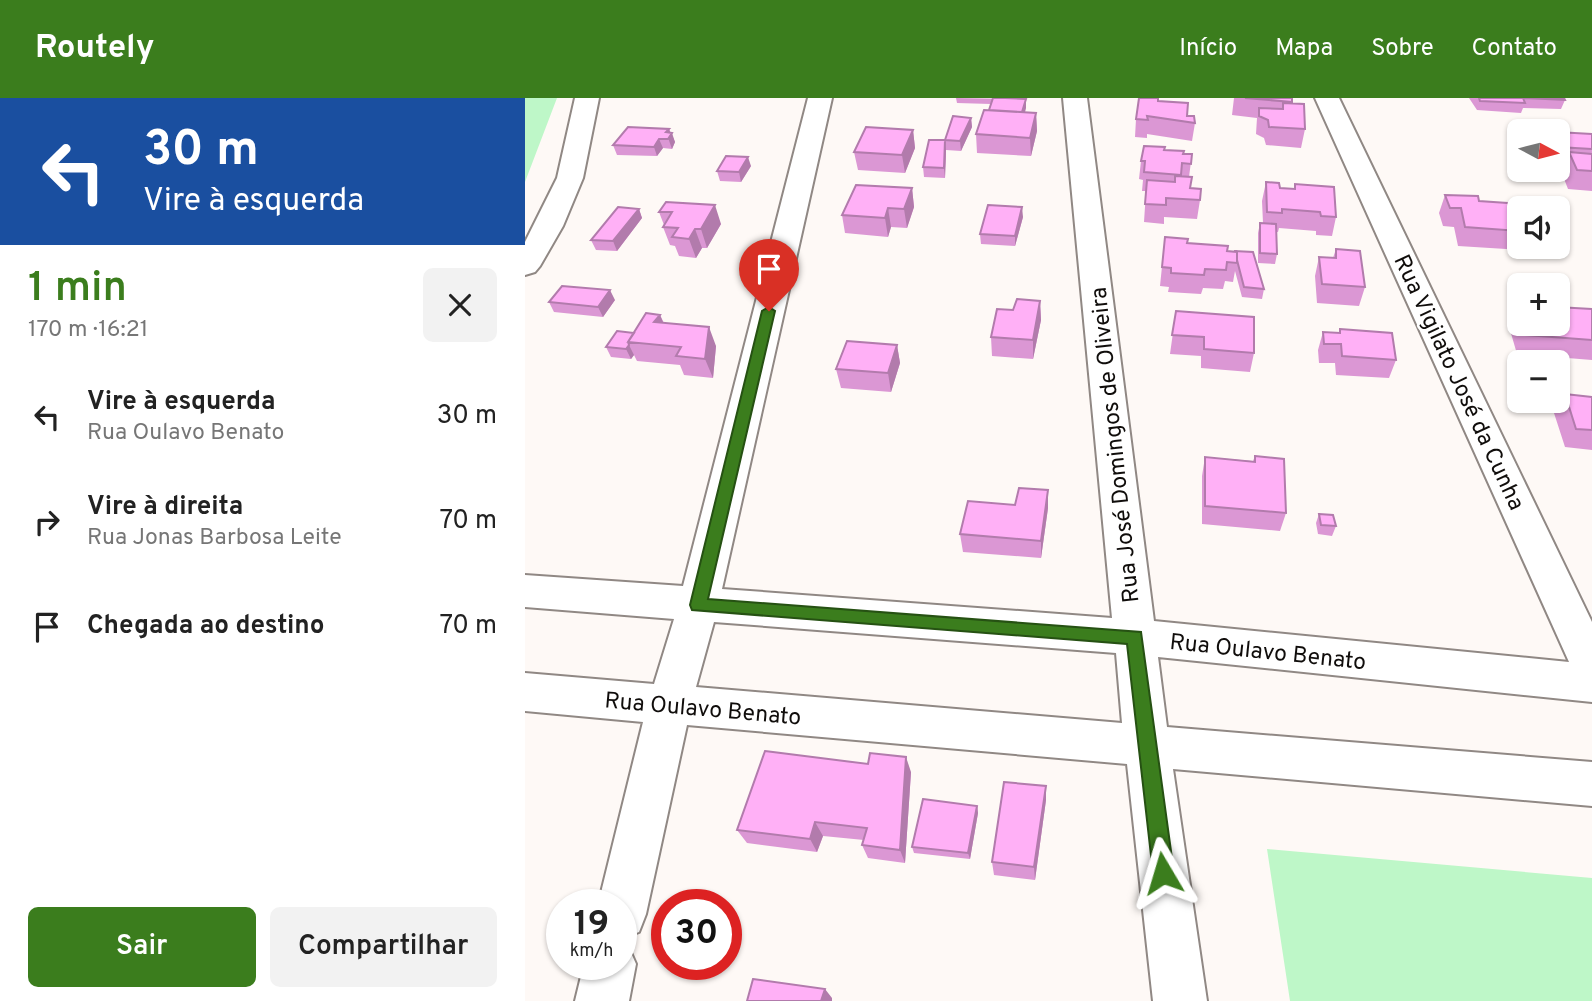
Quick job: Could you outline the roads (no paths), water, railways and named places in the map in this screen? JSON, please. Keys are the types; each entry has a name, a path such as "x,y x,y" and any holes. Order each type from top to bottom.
{"street":[{"path":"525,266 549,226 570,178 587,98"},
{"path":"627,889 669,706 698,605 820,98"},
{"name":"Rua José Domingos de Oliveira","path":"1075,98 1147,746 1180,1001"},
{"name":"Rua Vigilato José da Cunha","path":"1327,98 1592,666"},
{"name":"Rua Oulavo Benato","path":"525,590 1135,637 1592,683"},
{"name":"Rua Oulavo Benato","path":"525,692 1592,784"},
{"path":"602,1001 607,980"}]}
